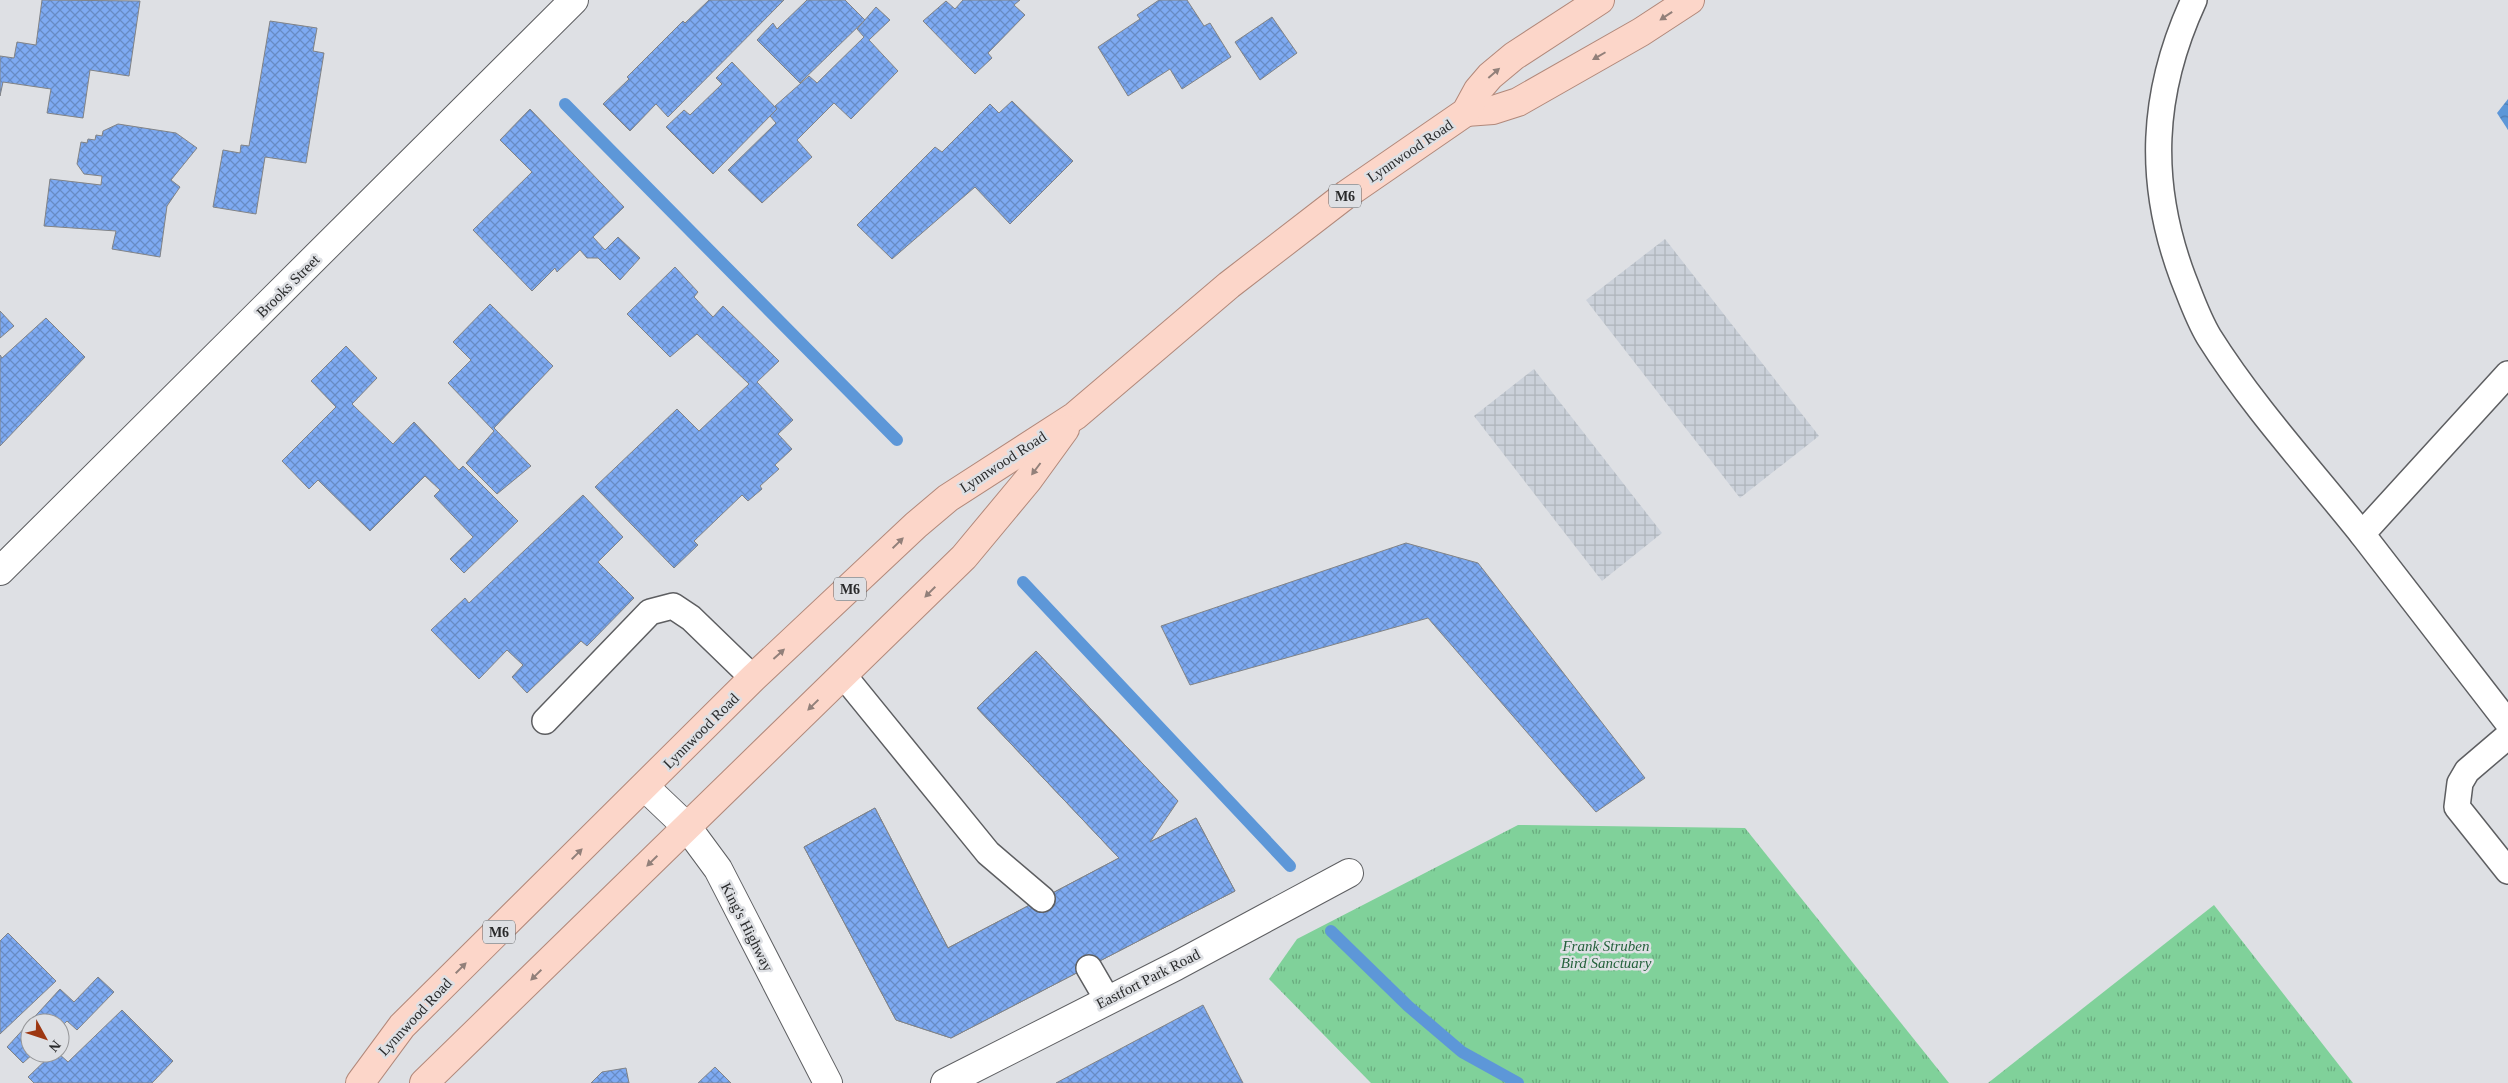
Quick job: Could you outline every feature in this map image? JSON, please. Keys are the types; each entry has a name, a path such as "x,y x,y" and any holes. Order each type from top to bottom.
{"main road":[{"name":"Lynnwood Road","path":"360,1083 402,1026 754,678 948,498 1075,416 1229,285 1347,194 1466,112 1478,90 1490,76 1514,56 1600,0"},
{"name":"Lynnwood Road","path":"1466,112 1493,110 1518,102 1641,32 1690,0"},
{"name":"Lynnwood Road","path":"424,1083 844,676 964,557 1028,480 1075,416"}],"street":[{"name":"Brooks Street","path":"0,572 574,0"},
{"name":"King's Highway","path":"645,787 687,827 718,869 828,1083"},
{"name":"Eastfort Park Road","path":"945,1083 1107,999 1176,966 1349,873"}],"lane":[{"path":"2194,0 2181,28 2164,86 2157,142 2161,196 2173,252 2191,299 2209,336 2245,388 2362,534 2508,723"},
{"path":"2362,534 2508,374"},
{"path":"545,721 650,612 673,606 691,618 754,678"},
{"path":"844,676 988,853 1042,899"},
{"path":"2508,736 2467,771 2460,783 2457,806 2508,871"},
{"path":"1089,968 1107,999"}],"shaded area":[{"path":"1665,239 1819,436 1740,498 1586,300"},
{"path":"1534,369 1662,533 1602,581 1474,416"}],"green space":[{"name":"Frank Struben Bird Sanctuary","path":"1518,825 1745,828 1949,1083 1371,1083 1269,979 1297,939"},
{"path":"2214,905 2353,1083 1988,1083"}],"water":[{"path":"2508,99 2508,130 2497,113"}],"building":[{"path":"42,0 140,1 129,76 90,70 83,118 47,113 51,89 3,82 0,96 0,56 14,58 17,42 36,45"},
{"path":"709,0 784,0 668,117 656,104 630,131 603,104 683,21 685,23"},
{"path":"807,0 845,0 865,20 800,83 757,40 773,23 777,29"},
{"path":"963,0 1020,0 1014,5 1025,15 988,53 992,58 975,74 923,21 946,1 955,9"},
{"path":"1159,0 1187,0 1204,26 1210,23 1231,57 1182,89 1170,69 1128,96 1098,47 1140,19 1137,15"},
{"path":"876,7 890,20 869,40 898,71 851,119 834,103 797,140 812,157 762,203 728,170 776,123 770,116 777,109 775,106 809,76 817,83 864,37 857,29"},
{"path":"1272,17 1297,53 1260,80 1235,42"},
{"path":"270,21 317,28 313,51 324,53 306,163 265,157 256,214 213,207 223,150 240,153 241,145 249,146"},
{"path":"732,62 777,109 713,174 666,127 684,110 690,115 722,84 716,78"},
{"path":"1012,101 1073,161 1010,224 975,187 892,259 857,225 935,147 942,152 990,104 999,113"},
{"path":"530,109 624,207 593,237 605,250 618,237 640,258 620,280 598,258 587,258 580,250 557,272 555,268 532,291 473,230 532,172 500,140"},
{"path":"118,124 176,133 197,148 171,180 180,187 167,206 160,257 112,249 116,231 44,226 50,179 101,185 102,176 84,174 77,164 81,142 87,143 88,139 95,140 96,135 102,136 103,131"},
{"path":"675,267 698,292 694,297 713,317 723,306 779,361 757,382 793,420 778,434 792,449 775,465 779,469 760,486 762,489 748,501 742,495 694,541 698,545 674,568 595,487 677,409 699,431 749,384 697,334 670,357 627,314"},
{"path":"490,304 553,366 494,428 531,466 497,494 466,463 494,431 448,383 471,360 453,342"},
{"path":"0,311 14,326 0,338"},
{"path":"46,318 85,357 0,446 0,355 2,358"},
{"path":"346,346 377,378 352,404 393,444 414,422 459,470 463,466 518,521 464,573 450,559 473,537 434,496 440,490 425,476 370,531 318,480 309,489 282,461 336,407 311,381"},
{"path":"583,495 623,537 598,562 634,598 587,646 581,641 527,693 512,677 523,665 507,650 479,679 431,630 465,598 469,603"},
{"path":"1406,543 1478,563 1645,778 1596,812 1428,618 1190,685 1161,626"},
{"path":"1036,651 1178,801 1144,833 1150,842 1196,818 1235,891 951,1038 896,1020 804,847 875,808 948,948 1119,858 977,708"},
{"path":"1036,651 1178,801 1150,842 1196,818 1235,891 951,1038 896,1020 804,847 875,808 948,948 1119,858 977,708"},
{"path":"8,933 56,981 20,1013 0,1034 0,941"},
{"path":"98,977 114,992 77,1030 70,1024 70,1013 38,1013 60,989 74,1002"},
{"path":"1203,1005 1243,1083 1056,1083"},
{"path":"122,1010 173,1061 152,1083 34,1083 28,1077 43,1063 70,1063 70,1060"},
{"path":"20,1033 20,1060 7,1047"},
{"path":"715,1067 731,1083 698,1083"},
{"path":"626,1068 629,1083 591,1083 602,1072"}],"waterway":[{"path":"565,104 897,440"},
{"path":"1023,582 1290,866"},
{"path":"1331,931 1408,1006 1462,1052 1518,1083"}]}
